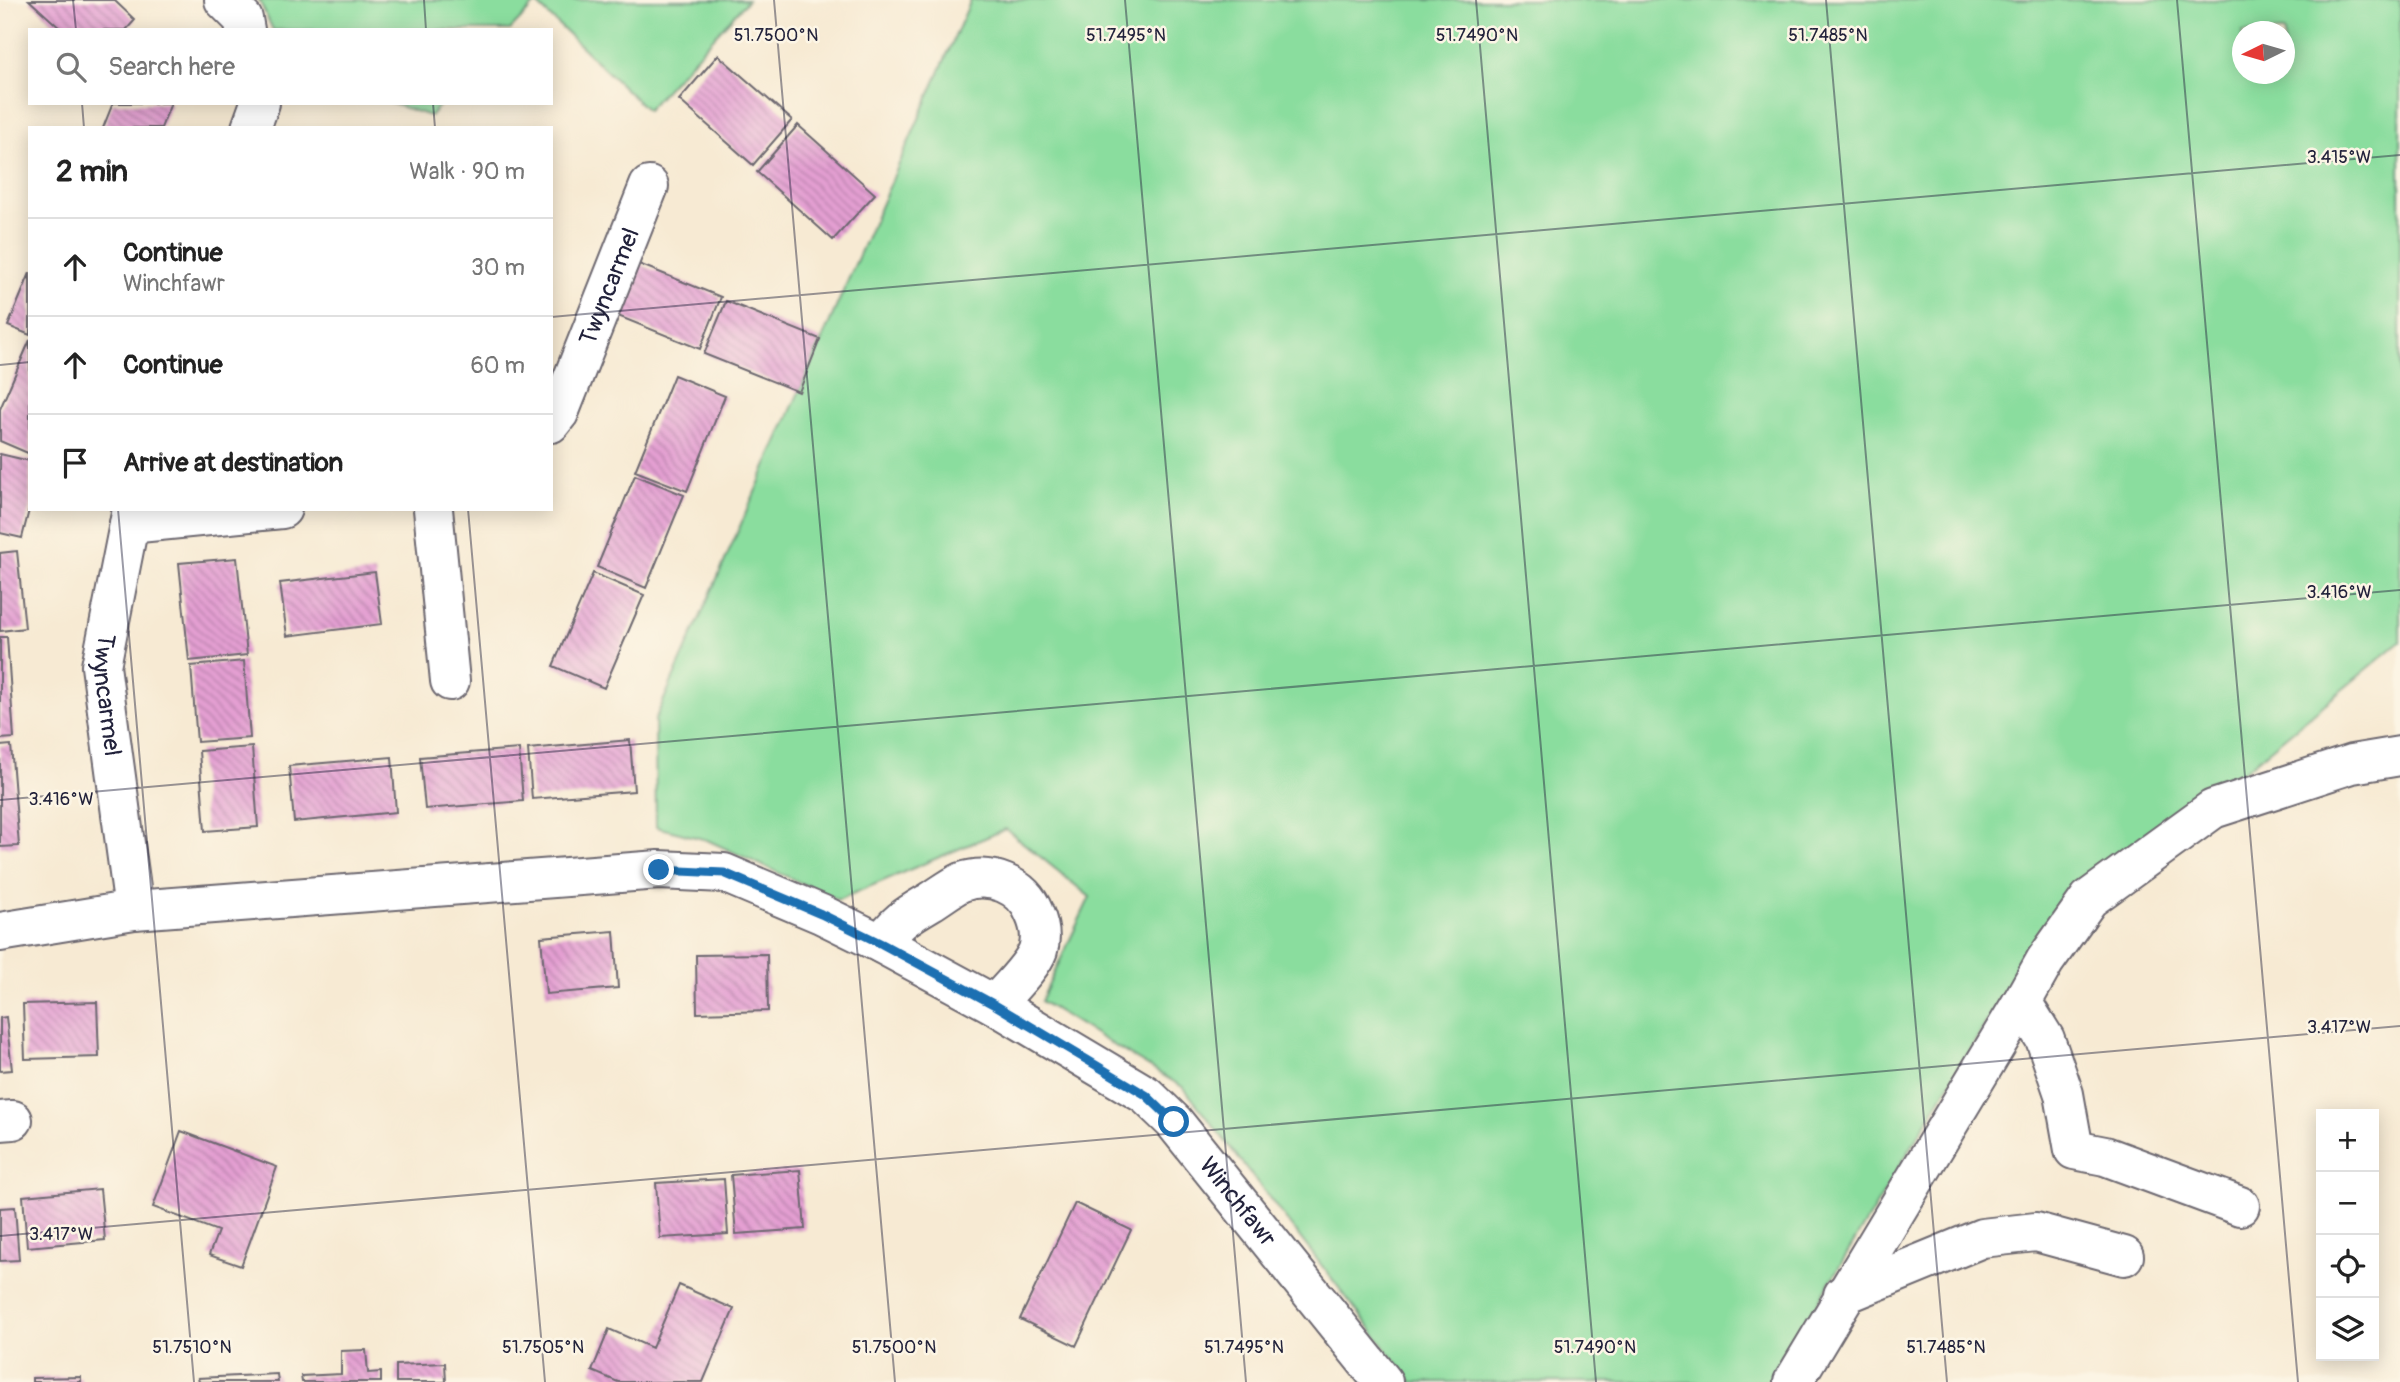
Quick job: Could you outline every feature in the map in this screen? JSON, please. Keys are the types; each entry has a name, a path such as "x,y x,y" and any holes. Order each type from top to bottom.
{"street":[{"path":"224,0 243,19 245,28"},
{"path":"252,126 259,105"},
{"name":"Twyncarmel","path":"553,420 559,413 649,186"},
{"name":"Twyncarmel","path":"134,910 101,666 130,516 239,511"},
{"path":"433,511 450,681"},
{"path":"1793,1382 2045,961 2089,899 2213,809 2352,764 2400,756"},
{"name":"Winchfawr","path":"0,932 134,910 659,870 724,873 821,914 882,944 995,1005 1146,1095 1174,1122 1382,1382"},
{"path":"882,944 898,921 962,883 987,879 1006,883 1021,892 1032,906 1040,936 1033,958 995,1005"},
{"path":"2022,1002 2045,1039 2064,1094 2074,1150 2105,1156 2239,1206"},
{"path":"1843,1296 1982,1238 2036,1232 2124,1256"}],"green space":[{"path":"259,0 748,0 647,110 536,3 512,28 272,28"},
{"path":"971,0 2400,0 2400,642 2033,945 1770,1382 1412,1382 1184,1088 1041,1001 1090,897 1006,829 838,900 707,840 656,827 655,720"},
{"path":"396,105 440,105 430,116"}],"building":[{"path":"29,0 114,0 135,20 128,28 60,28"},
{"path":"718,55 792,120 753,165 679,100"},
{"path":"112,105 170,105 162,126 104,126"},
{"path":"798,125 875,194 833,240 757,172"},
{"path":"629,260 721,297 700,349 608,312"},
{"path":"28,278 28,334 8,326"},
{"path":"726,301 820,339 799,392 704,354"},
{"path":"28,345 28,453 0,441 0,409"},
{"path":"674,375 725,396 687,491 635,471"},
{"path":"0,454 28,461 29,511 22,538 0,533"},
{"path":"635,475 684,495 646,588 597,567"},
{"path":"17,551 25,628 0,631 0,553"},
{"path":"237,558 247,655 189,661 179,563"},
{"path":"375,572 382,624 287,636 280,583"},
{"path":"593,573 644,595 604,688 553,666"},
{"path":"0,637 7,637 14,738 0,739"},
{"path":"244,661 250,738 197,742 191,666"},
{"path":"630,740 634,791 532,799 528,749"},
{"path":"11,745 19,846 0,847 0,746"},
{"path":"252,747 258,827 205,831 199,751"},
{"path":"519,749 523,801 425,809 420,757"},
{"path":"392,757 396,812 294,822 289,766"},
{"path":"614,931 618,988 546,994 541,937"},
{"path":"767,954 768,1011 697,1013 696,955"},
{"path":"97,1002 99,1057 25,1059 23,1004"},
{"path":"6,1017 12,1070 0,1071 0,1018"},
{"path":"181,1131 277,1167 241,1266 209,1255 218,1231 153,1207"},
{"path":"800,1170 805,1229 736,1234 731,1175"},
{"path":"724,1179 728,1234 660,1238 656,1183"},
{"path":"100,1189 105,1240 27,1247 23,1196"},
{"path":"1075,1203 1131,1230 1076,1346 1020,1319"},
{"path":"15,1207 19,1260 0,1261 0,1208"},
{"path":"679,1285 734,1309 703,1382 618,1382 592,1371 609,1329 652,1348"},
{"path":"366,1350 368,1373 381,1372 381,1382 302,1382 301,1376 341,1374 341,1351"},
{"path":"445,1363 446,1382 396,1382 396,1365"},
{"path":"277,1374 278,1382 199,1382 198,1378"},
{"path":"81,1377 81,1382 32,1382 32,1378"}],"route":[{"path":"659,870 724,873 821,914 995,1005 1146,1095 1174,1122"}]}
